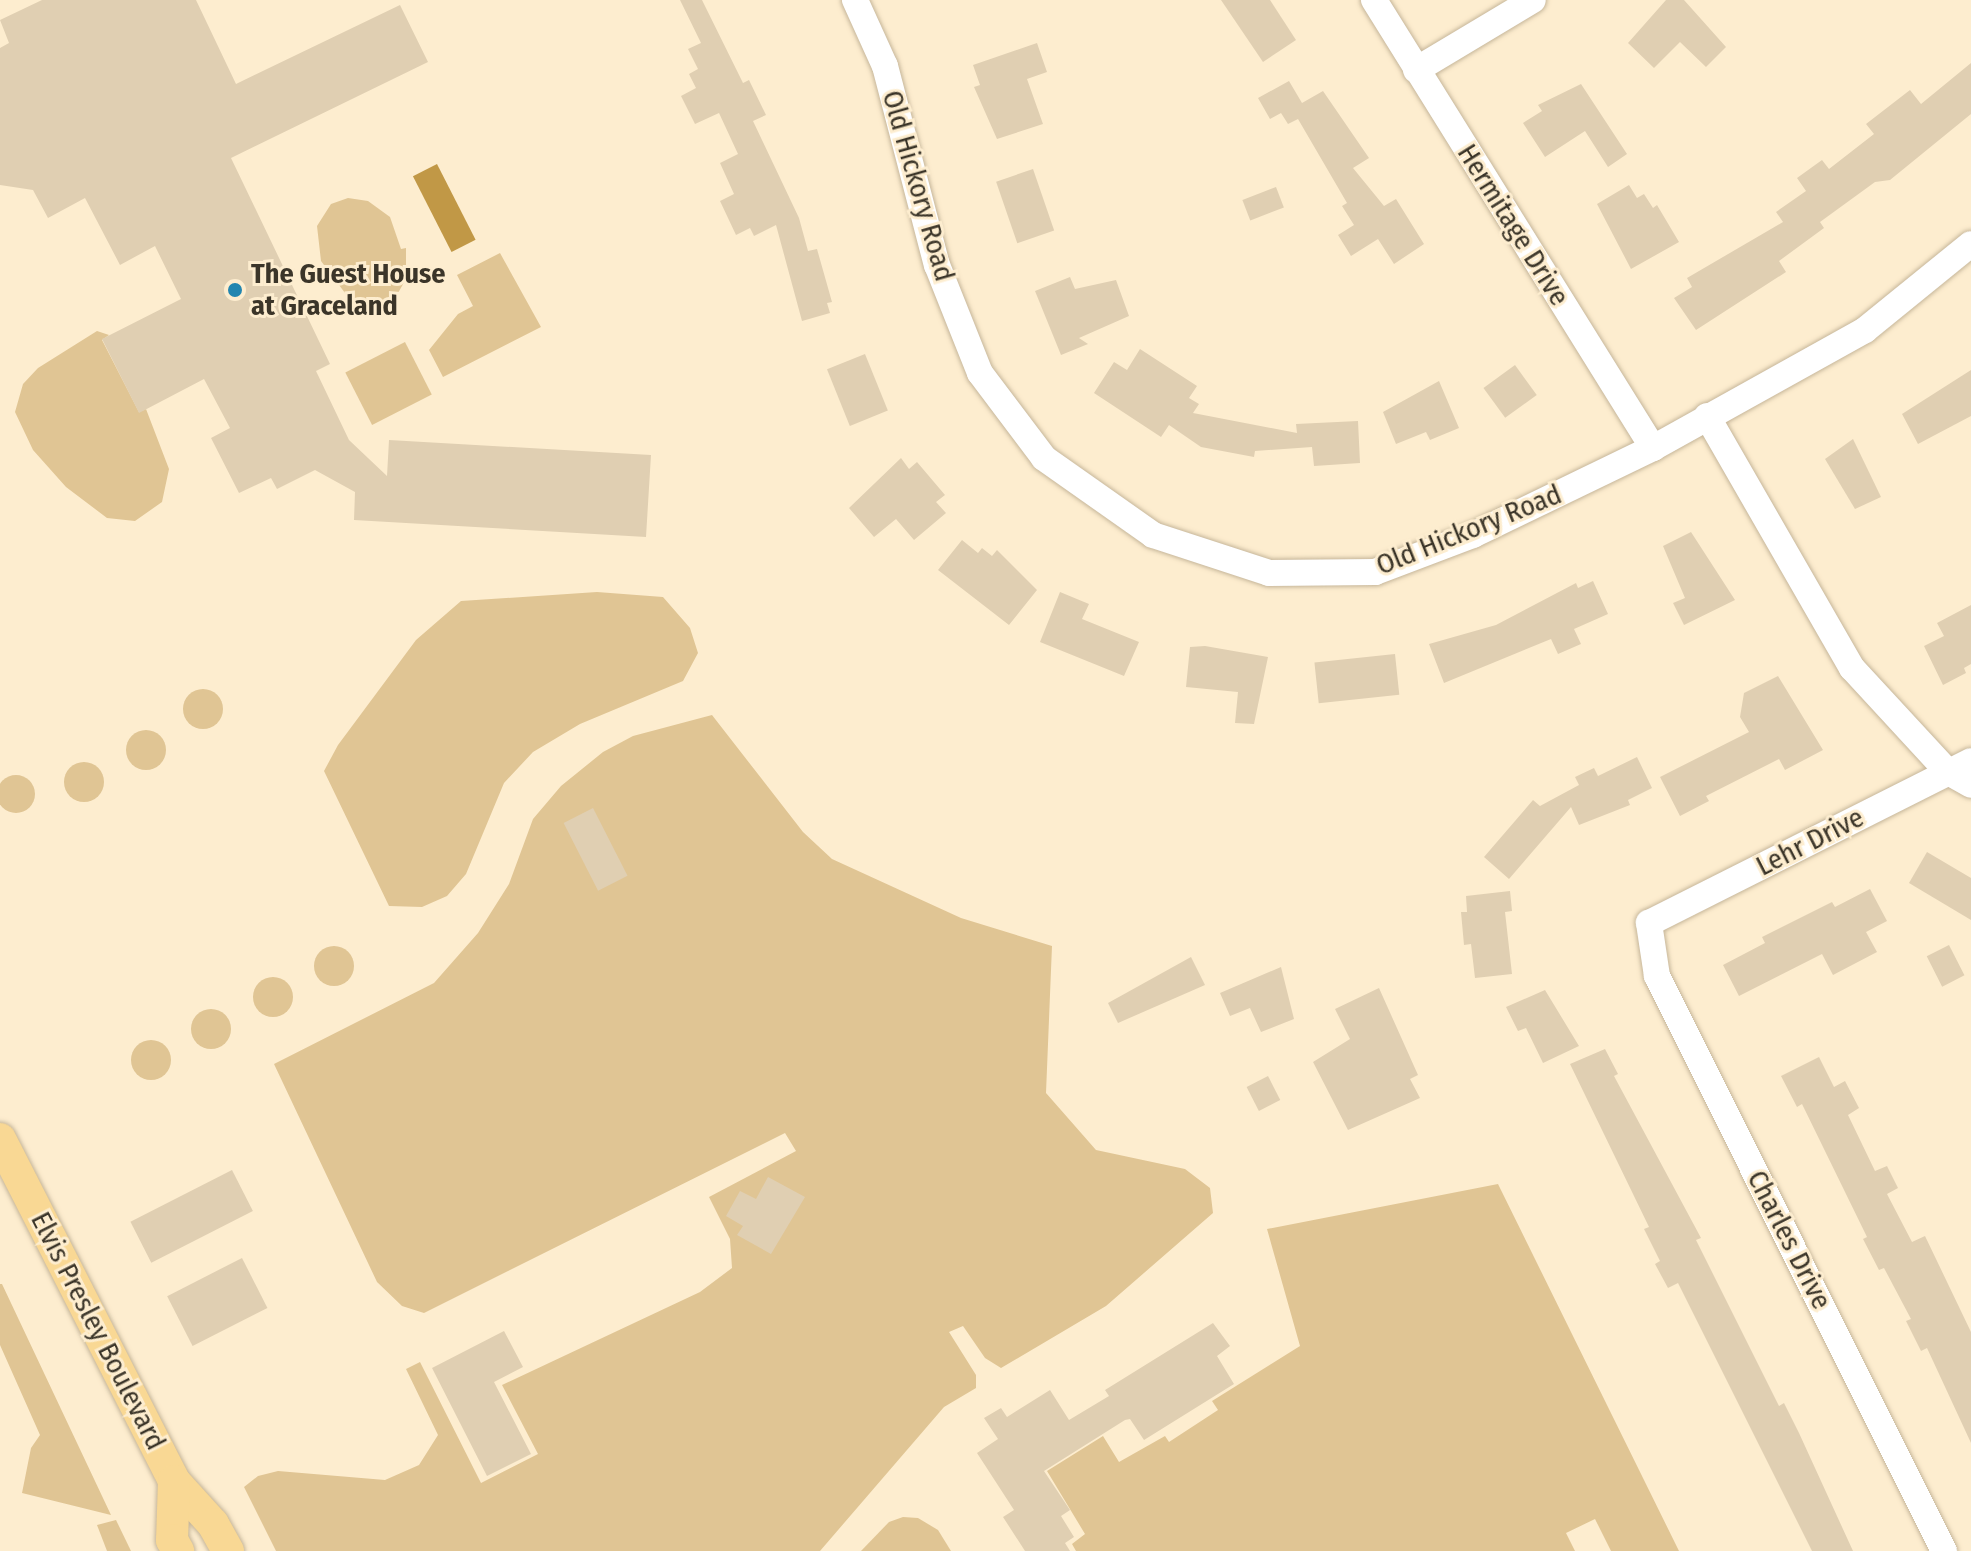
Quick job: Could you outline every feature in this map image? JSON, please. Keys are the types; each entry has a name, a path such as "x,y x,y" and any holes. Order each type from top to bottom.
{"main road":[{"name":"Elvis Presley Boulevard","path":"0,1139 174,1481 213,1524 228,1551"},
{"name":"Elvis Presley Boulevard","path":"174,1481 172,1540 178,1551"}],"street":[{"name":"Old Hickory Road","path":"855,0 885,66 937,265 980,373 1044,458 1153,535 1269,573 1375,572 1473,535 1653,448 1865,330 1971,244"},
{"name":"Hermitage Drive","path":"1374,0 1653,448"},
{"path":"1416,70 1533,0"},
{"path":"1707,416 1852,668 1963,773"},
{"name":"Lehr Drive","path":"1649,923 1963,773"},
{"name":"Charles Drive","path":"1649,923 1657,976 1944,1551"}],"shaded area":[{"path":"437,164 476,240 452,252 413,176"},
{"path":"348,198 368,201 390,217 401,249 406,248 406,279 394,300 383,305 360,304 348,297 321,261 317,226 331,204"},
{"path":"500,253 541,327 443,377 429,350 458,314 473,306 457,275"},
{"path":"97,331 109,335 102,340 139,412 146,409 169,469 162,502 135,521 107,518 66,487 33,450 15,412 23,384 38,368"},
{"path":"405,342 432,395 372,425 345,372"},
{"path":"597,592 663,597 690,628 698,653 683,681 580,724 533,752 504,783 466,874 447,896 422,907 389,906 324,771 338,745 416,640 461,601"},
{"path":"203,689 217,695 223,709 217,723 203,729 189,723 183,709 189,695"},
{"path":"712,715 803,832 832,859 961,918 1052,946 1046,1093 1096,1150 1185,1169 1210,1188 1213,1213 1106,1306 1001,1368 985,1358 963,1326 949,1332 976,1375 976,1388 944,1407 820,1551 276,1551 244,1487 258,1476 278,1471 385,1480 419,1465 438,1435 406,1369 420,1362 481,1483 538,1454 502,1385 700,1292 732,1268 730,1239 709,1197 796,1151 785,1133 424,1313 402,1306 377,1282 274,1064 434,983 478,933 509,884 533,819 561,786 603,752 633,736"},
{"path":"146,730 160,736 166,750 160,764 146,770 132,764 126,750 132,736"},
{"path":"84,762 98,768 104,782 98,796 84,802 70,796 64,782 70,768"},
{"path":"16,775 30,780 35,794 30,808 16,813 2,808 -3,794 2,780"},
{"path":"334,946 348,952 354,966 348,980 334,986 320,980 314,966 320,952"},
{"path":"273,977 287,983 293,997 287,1011 273,1017 259,1011 253,997 259,983"},
{"path":"211,1009 225,1015 231,1029 225,1043 211,1049 197,1043 191,1029 197,1015"},
{"path":"151,1040 165,1046 171,1060 165,1074 151,1080 137,1074 131,1060 137,1046"},
{"path":"1498,1184 1679,1551 1611,1551 1595,1519 1566,1533 1575,1551 1076,1551 1072,1544 1085,1534 1047,1471 1103,1436 1119,1462 1165,1436 1169,1442 1218,1410 1212,1401 1300,1346 1267,1229"},
{"path":"0,1284 111,1515 22,1493 31,1448 40,1435 0,1345"},
{"path":"903,1517 918,1518 938,1530 951,1551 861,1551 889,1522"},
{"path":"116,1520 131,1551 107,1551 97,1525"}],"building":[{"name":"The Guest House at Graceland","path":"42,0 196,0 236,84 400,5 428,62 231,158 330,364 316,371 349,440 387,476 389,440 651,455 646,537 354,520 355,492 315,470 277,489 271,478 239,493 211,438 230,428 204,379 139,413 102,339 181,299 155,246 120,265 85,198 48,218 33,190 0,185 0,48 9,43 0,20"},
{"path":"680,0 702,0 743,83 749,80 766,115 753,121 799,218 808,251 817,249 832,302 827,303 830,313 802,321 776,225 754,236 750,228 736,235 720,201 734,194 720,163 738,154 719,113 695,124 681,96 696,88 689,74 698,69 688,49 701,43"},
{"path":"1221,0 1270,0 1296,40 1263,62"},
{"path":"1666,0 1684,0 1726,47 1706,67 1680,42 1654,68 1628,43"},
{"path":"1037,43 1047,72 1027,79 1043,124 997,139 974,87 980,85 973,65"},
{"path":"1971,63 1971,114 1890,180 1875,182 1820,222 1824,228 1779,261 1786,272 1696,330 1674,298 1692,287 1687,278 1783,222 1776,212 1806,191 1797,178 1822,160 1829,169 1874,134 1866,124 1910,90 1921,104"},
{"path":"1289,81 1302,103 1323,91 1369,158 1353,168 1384,206 1396,199 1424,244 1394,264 1378,239 1351,256 1338,235 1354,225 1342,206 1347,203 1298,119 1288,124 1281,113 1270,119 1258,98"},
{"path":"1581,84 1627,154 1608,167 1585,131 1545,157 1523,123 1542,111 1538,105"},
{"path":"1033,169 1054,230 1017,243 996,182"},
{"path":"1629,185 1637,198 1644,194 1653,208 1657,205 1679,242 1631,269 1597,204"},
{"path":"1276,187 1284,208 1250,220 1242,200"},
{"path":"1070,277 1075,289 1116,280 1129,316 1079,338 1088,344 1061,355 1035,291"},
{"path":"1140,349 1197,386 1189,398 1199,404 1193,413 1297,433 1296,424 1358,421 1360,463 1314,466 1312,447 1255,451 1254,457 1201,447 1169,425 1161,437 1094,393 1114,362 1127,370"},
{"path":"865,354 888,411 850,426 827,369"},
{"path":"1515,365 1537,395 1505,418 1483,388"},
{"path":"1971,370 1971,416 1918,444 1902,414"},
{"path":"1439,381 1459,428 1430,440 1426,432 1396,444 1383,412"},
{"path":"1853,439 1881,497 1855,509 1825,459"},
{"path":"901,458 909,469 917,462 945,495 936,502 946,513 914,540 896,519 874,537 849,508"},
{"path":"1691,532 1735,600 1684,625 1673,603 1685,598 1663,546"},
{"path":"962,540 978,553 982,548 992,556 997,550 1037,590 1009,625 938,570"},
{"path":"1593,581 1608,614 1574,629 1581,644 1558,654 1551,639 1444,683 1429,644 1496,625 1576,583 1578,588"},
{"path":"1060,592 1089,604 1082,619 1139,642 1124,676 1040,642"},
{"path":"1971,605 1971,664 1964,668 1966,673 1943,685 1924,646 1944,636 1937,623"},
{"path":"1205,646 1268,657 1254,724 1235,723 1238,692 1186,687 1190,647"},
{"path":"1395,654 1399,695 1319,703 1314,662"},
{"path":"1778,676 1823,750 1785,770 1779,759 1706,796 1709,801 1680,816 1660,777 1749,732 1740,717 1744,693"},
{"path":"1637,757 1652,788 1628,800 1630,805 1579,825 1571,807 1509,879 1484,857 1533,800 1540,806 1579,785 1575,777 1594,768 1598,776"},
{"path":"593,808 628,876 598,891 564,823"},
{"path":"1927,852 1971,878 1971,920 1909,883"},
{"path":"1870,889 1887,921 1866,932 1877,952 1833,975 1822,954 1739,996 1723,965 1765,943 1762,937 1832,902 1835,907"},
{"path":"1510,891 1512,911 1505,912 1512,974 1475,978 1471,944 1464,945 1461,912 1467,912 1466,896"},
{"path":"1949,945 1964,975 1942,987 1927,956"},
{"path":"1191,957 1205,985 1118,1023 1108,1003"},
{"path":"1281,967 1294,1019 1261,1032 1250,1008 1230,1016 1220,993"},
{"path":"1379,988 1418,1075 1410,1079 1420,1098 1348,1130 1313,1062 1350,1039 1335,1009"},
{"path":"1545,990 1579,1046 1543,1063 1526,1028 1518,1031 1506,1007"},
{"path":"1605,1049 1618,1074 1614,1076 1701,1238 1696,1240 1779,1406 1784,1403 1853,1551 1812,1551 1678,1283 1668,1288 1655,1264 1660,1261 1644,1229 1649,1227 1570,1064"},
{"path":"1819,1057 1834,1087 1845,1081 1859,1108 1848,1115 1875,1171 1887,1166 1898,1188 1887,1194 1912,1242 1925,1236 1971,1332 1971,1443 1927,1348 1921,1351 1906,1321 1911,1319 1884,1268 1879,1270 1863,1239 1867,1237 1802,1104 1797,1107 1781,1076"},
{"path":"1268,1076 1280,1100 1259,1111 1247,1087"},
{"path":"232,1170 253,1211 151,1263 130,1222"},
{"path":"768,1177 805,1197 771,1254 737,1235 743,1226 726,1216 740,1191 756,1199"},
{"path":"242,1258 267,1308 193,1346 167,1296"},
{"path":"1213,1323 1230,1346 1217,1356 1234,1384 1144,1440 1130,1419 1125,1420 1044,1471 1070,1510 1061,1516 1074,1537 1065,1543 1070,1551 1025,1551 1003,1517 1014,1510 977,1453 998,1439 984,1418 1001,1408 1007,1417 1050,1390 1069,1420 1109,1396 1105,1390"},
{"path":"504,1331 523,1367 494,1382 531,1454 487,1476 432,1368"}],"place":[{"name":"The Guest House at Graceland","path":"235,290"}]}
